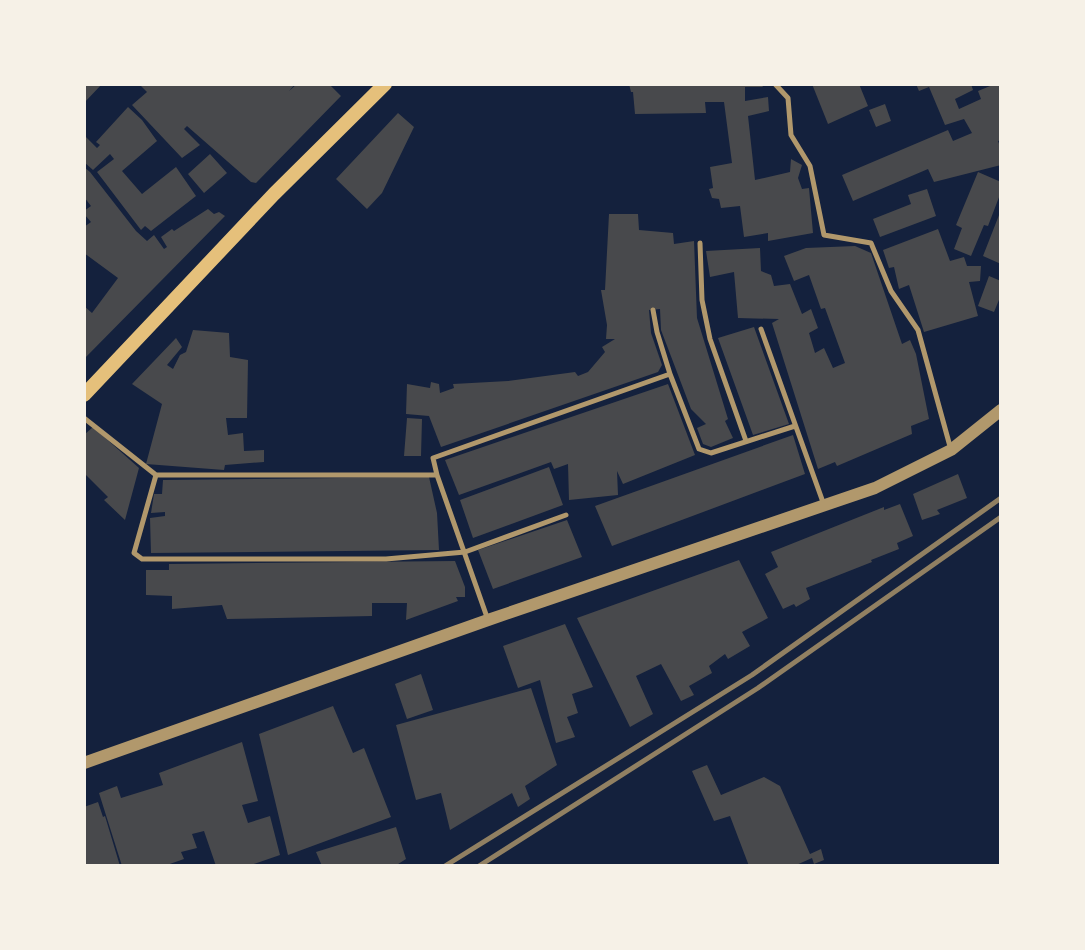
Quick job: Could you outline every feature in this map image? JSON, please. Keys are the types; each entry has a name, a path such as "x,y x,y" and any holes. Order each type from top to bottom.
{"main road":[{"path":"84,395 274,194 385,84"}],"street":[{"path":"84,763 488,620 875,488 951,450 1001,410"}],"lane":[{"path":"775,84 788,98 791,135 810,166 824,235 871,243 891,291 918,330 951,450"},
{"path":"700,243 702,300 710,340 746,441"},
{"path":"653,310 670,374 699,449 711,453 795,426"},
{"path":"761,329 824,505"},
{"path":"488,620 433,458 670,374"},
{"path":"84,418 156,475 437,475"},
{"path":"156,475 134,553 142,559 386,559 465,552 566,515"}],"building":[{"path":"84,84 102,84 84,103"},
{"path":"139,84 295,84 289,91 297,84 329,84 341,96 256,183 251,182 187,126 184,129 200,145 182,158 132,105 147,92"},
{"path":"629,84 761,84 763,87 745,87 745,101 768,97 769,111 748,116 755,180 790,172 791,159 802,165 798,178 802,189 809,188 813,233 768,241 768,233 744,237 740,206 721,208 719,199 712,198 709,189 713,188 710,167 732,163 724,102 705,102 706,113 635,114 633,92"},
{"path":"812,84 859,84 868,106 828,124"},
{"path":"916,84 971,84 973,90 955,99 959,109 981,99 978,91 1001,84 1001,140 998,141 1001,165 934,182 928,169 853,201 842,175 948,130 953,141 972,133 964,119 945,125 929,87 919,91"},
{"path":"885,104 891,121 876,127 869,110"},
{"path":"128,107 142,120 157,141 122,171 142,194 176,167 196,196 151,231 145,226 141,230 97,172 114,159 110,154 93,170 84,162 84,135 97,148 100,145 96,142"},
{"path":"398,113 414,127 382,193 367,209 336,179"},
{"path":"210,154 227,173 204,193 188,174"},
{"path":"84,167 136,231 147,241 154,235 164,249 167,247 161,237 208,209 214,214 219,212 225,216 84,359 84,306 92,313 118,278 84,253 84,227 91,222 84,211 91,206 84,197"},
{"path":"978,172 1001,182 1001,192 988,226 984,225 971,256 954,249 962,228 956,225"},
{"path":"927,189 936,216 880,237 873,219 911,204 908,195"},
{"path":"1001,210 1001,264 983,256"},
{"path":"609,214 638,214 639,230 673,233 674,244 694,241 697,318 728,419 725,421 733,438 711,447 703,444 697,428 706,424 691,409 661,330 660,309 649,310 651,333 662,365 658,372 441,447 429,416 406,414 407,384 430,388 431,382 439,384 440,393 454,388 453,384 508,381 575,372 578,376 588,372 605,352 602,347 615,339 606,339 607,325 601,290 605,290"},
{"path":"938,229 950,261 964,257 967,266 981,266 980,281 969,282 978,316 924,332 909,285 899,289 894,267 889,268 883,250"},
{"path":"855,246 871,253 902,344 910,340 916,354 929,419 911,426 912,434 837,466 835,462 818,469 772,323 779,319 738,318 734,272 710,277 706,251 760,248 761,271 771,275 774,286 790,284 802,314 811,309 818,328 809,333 815,353 824,348 833,368 845,363 825,308 821,309 809,275 794,281 784,256 806,248"},
{"path":"989,276 1001,281 1001,295 994,312 978,306"},
{"path":"754,327 789,424 753,435 718,338"},
{"path":"193,330 229,333 230,357 248,360 247,418 226,418 228,435 243,433 244,451 264,450 264,462 225,465 224,470 146,464 162,404 132,384 176,338 182,347 167,365 173,369 180,355 186,352"},
{"path":"668,384 695,455 623,484 617,471 618,495 569,500 568,464 554,469 551,462 459,495 445,460"},
{"path":"407,418 422,419 421,456 404,456"},
{"path":"93,427 139,468 125,520 104,500 108,497 84,473 84,435"},
{"path":"793,435 805,474 612,546 595,506"},
{"path":"549,467 563,505 473,538 460,500"},
{"path":"958,474 967,498 937,510 940,514 922,520 913,494"},
{"path":"429,477 437,513 439,550 151,553 150,518 165,516 165,512 151,513 154,494 162,494 163,480"},
{"path":"900,504 913,536 897,543 899,549 806,588 810,599 796,607 794,604 783,609 765,574 778,567 771,552 884,507 884,510"},
{"path":"567,520 582,557 493,589 478,550"},
{"path":"739,560 768,618 742,632 750,646 728,659 725,654 709,666 712,673 689,686 694,695 681,701 661,664 636,676 653,714 630,727 577,618"},
{"path":"455,561 465,587 465,597 456,597 458,601 406,620 407,603 372,603 372,616 227,619 222,605 172,609 172,596 146,595 146,570 169,570 169,564"},
{"path":"565,624 593,687 572,694 578,713 567,717 575,737 556,743 540,680 518,688 503,646"},
{"path":"421,674 433,710 407,719 395,684"},
{"path":"531,688 557,765 525,786 530,799 518,807 512,793 450,830 441,793 416,800 396,725"},
{"path":"333,706 353,753 364,748 391,817 288,855 259,734"},
{"path":"242,742 258,801 242,805 248,823 270,816 280,855 248,866 216,866 204,831 192,834 197,848 181,852 184,859 164,866 122,866 99,793 117,786 121,798 163,785 159,773"},
{"path":"707,765 721,795 764,777 780,786 810,854 821,849 824,860 814,864 812,858 794,866 749,866 730,816 714,821 692,771"},
{"path":"98,802 120,866 84,866 84,807"},
{"path":"396,827 406,859 395,866 322,866 316,852"}],"railway":[{"path":"445,866 752,675 1001,498"},
{"path":"479,866 758,688 1001,517"}]}
